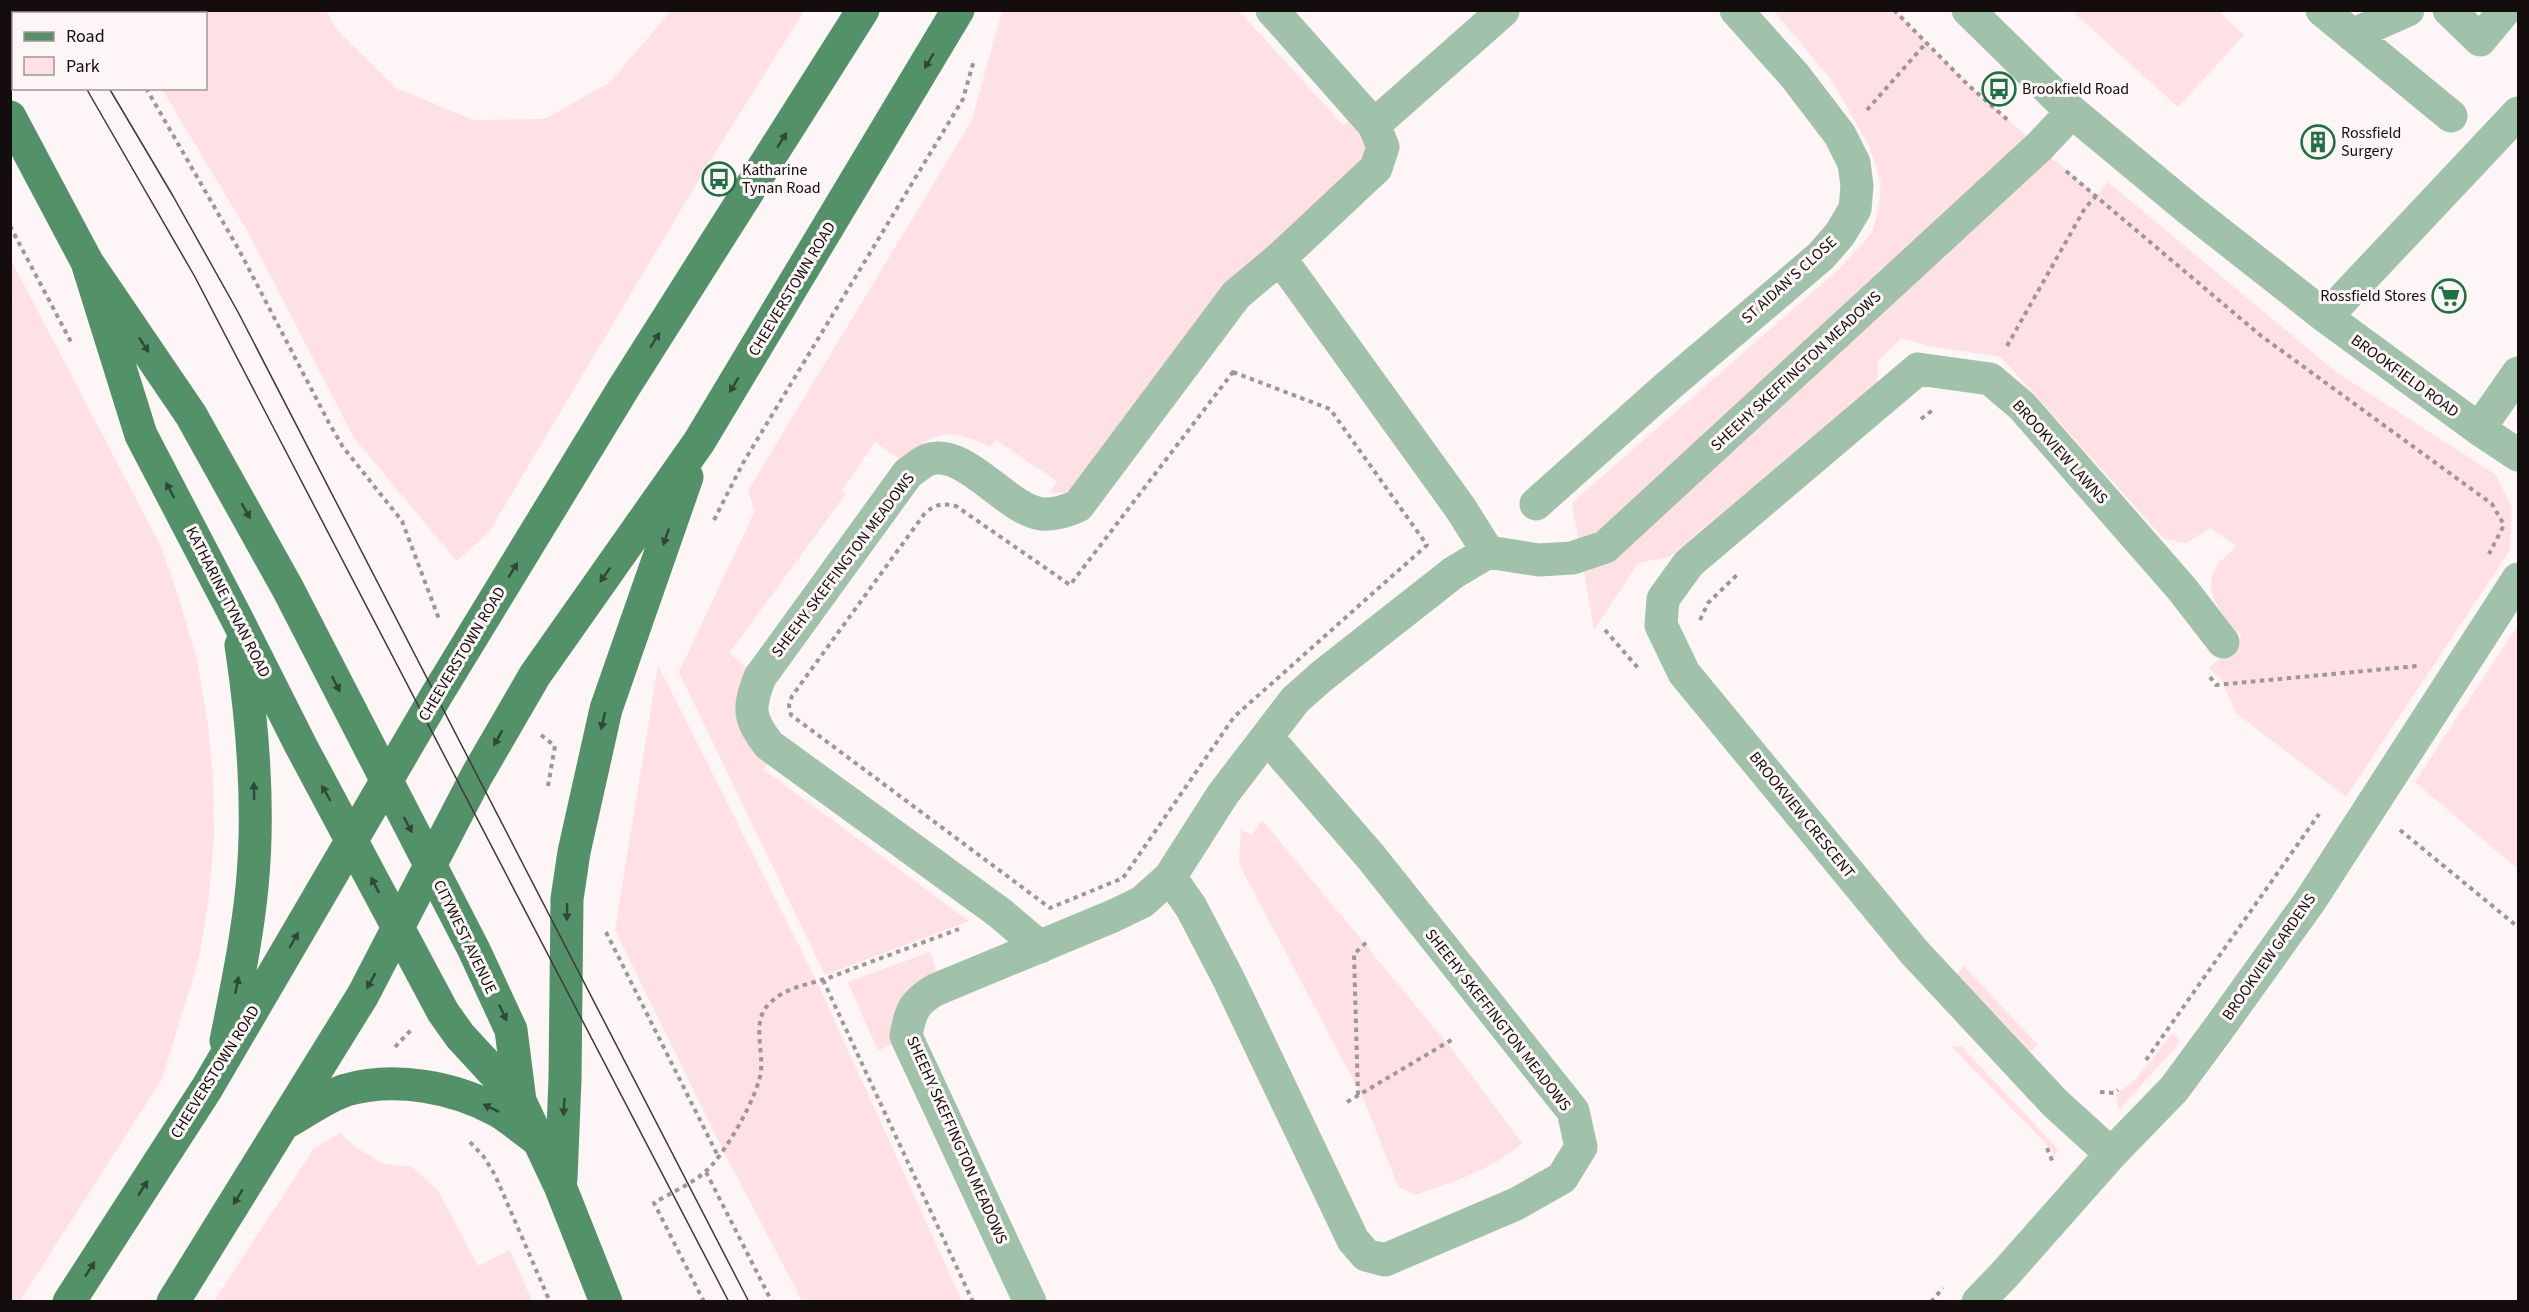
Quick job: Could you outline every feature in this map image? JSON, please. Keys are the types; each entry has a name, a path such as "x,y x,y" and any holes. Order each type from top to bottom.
{"main road":[{"name":"CHEEVERSTOWN ROAD","path":"69,1302 222,1063 430,705 623,389 863,10"},
{"name":"CHEEVERSTOWN ROAD","path":"173,1302 363,995 399,930 477,775 535,675 699,442 958,10"},
{"name":"KATHARINE TYNAN ROAD","path":"10,117 87,262 191,415 268,551 386,782"},
{"name":"KATHARINE TYNAN ROAD","path":"87,262 141,435 301,746 399,930"},
{"path":"560,1186 565,1079 567,899 574,852 606,709 699,442"},
{"path":"222,1063 246,936 255,838 254,752 236,617"},
{"name":"CITYWEST AVENUE","path":"386,782 474,950 510,1030 520,1101"},
{"name":"CITYWEST AVENUE","path":"399,930 443,1012 460,1036 520,1101 560,1186 606,1302"},
{"path":"283,1125 344,1091 383,1083 406,1084 462,1095 498,1112 539,1141"}],"street":[{"name":"SHEEHY SKEFFINGTON MEADOWS","path":"1040,946 1000,913 769,745 754,726 751,700 760,677 908,473 928,460 946,458 967,468 1024,507 1040,514 1060,513 1078,506 1236,295 1280,258 1376,168 1383,147 1374,125 1272,10"},
{"name":"ST AIDAN'S CLOSE","path":"1536,504 1668,386 1821,256 1840,234 1855,209 1857,186 1854,162 1840,135 1795,76 1736,10"},
{"name":"BROOKFIELD ROAD","path":"1968,10 2072,112 2190,210 2326,318 2478,429 2518,455"},
{"path":"2322,10 2451,116"},
{"path":"2352,35 2408,10"},
{"path":"2449,10 2480,40 2505,10"},
{"path":"1374,125 1503,11"},
{"name":"SHEEHY SKEFFINGTON MEADOWS","path":"1030,1302 906,1036 909,1016 920,999 935,990 1142,902 1170,877 1223,795 1295,700 1453,573 1488,552 1539,560 1572,558 1605,547 2040,147 2072,112"},
{"path":"2326,318 2518,113"},
{"path":"1280,258 1461,509 1488,552"},
{"name":"BROOKVIEW CRESCENT","path":"1990,379 1918,369 1689,563 1664,599 1662,628 1684,673 1915,953 2055,1103 2111,1154"},
{"path":"2478,429 2518,373"},
{"name":"BROOKVIEW LAWNS","path":"1990,379 2022,406 2182,589 2223,642"},
{"name":"BROOKVIEW GARDENS","path":"1978,1302 2111,1154 2174,1089 2310,901 2518,579"},
{"name":"SHEEHY SKEFFINGTON MEADOWS","path":"1170,877 1191,907 1229,980 1353,1240 1366,1255 1385,1260 1516,1204 1562,1178 1581,1147 1573,1112 1371,857 1267,737"}],"path":[{"path":"1894,10 1967,84 2260,335 2492,504 2504,525 2488,556"},
{"path":"1864,113 1926,43"},
{"path":"711,525 743,463 963,99 975,55"},
{"path":"147,90 239,250 343,447 402,521 442,627"},
{"path":"1990,379 2085,208 2096,196"},
{"path":"10,225 74,349"},
{"path":"1233,372 1330,409 1427,545 1234,717 1123,878 1050,908 791,715 789,705 792,696 925,513 935,505 956,506 1070,585 1233,372"},
{"path":"1914,423 1937,407"},
{"path":"1703,630 1700,620 1708,603 1747,567"},
{"path":"1605,630 1617,641 1644,675"},
{"path":"2411,676 2423,657"},
{"path":"2209,676 2216,685 2417,666"},
{"path":"2145,1061 2324,806"},
{"path":"2399,829 2518,927"},
{"path":"603,927 718,1156"},
{"path":"704,1302 654,1203 706,1172 755,1097 761,1070 759,1028 761,1014 767,1005 793,987 822,980 960,928"},
{"path":"1358,1095 1354,954 1368,940"},
{"path":"822,980 973,1302"},
{"path":"404,1022 413,1028"},
{"path":"1347,1101 1453,1039"},
{"path":"2098,1092 2114,1093 2124,1086"},
{"path":"470,1142 479,1103"},
{"path":"460,1135 484,1157 495,1175 550,1302"},
{"path":"2041,1142 2049,1150 2054,1164 2046,1172"},
{"path":"706,1172 772,1302"},
{"path":"1931,1302 1947,1284"}],"green space":[{"path":"1894,10 1967,84 2096,196 2108,182 2336,372 2495,474 2512,507 2510,550 2346,797 2236,713 2221,679 2209,668 2242,637 2222,614 2211,587 2216,567 2236,546 2211,528 2186,543 2164,539 2001,357 1929,346 1901,338 1878,361 1877,383 1669,557 1638,563 1594,630 1572,503 1839,269 1872,233 1879,207 1881,182 1870,148 1833,82 1774,11"},
{"path":"326,11 337,30 396,88 473,120 545,119 610,82 671,11 804,11 708,164 489,532 457,561 354,438 248,232 163,90 207,90 207,12 117,12"},
{"path":"1002,11 1239,11 1343,125 1356,115 1369,147 1361,166 1072,493 1050,493 1057,481 996,440 990,447 963,437 943,435 924,443 901,460 875,442 842,491 846,494 729,653 752,672 773,757 763,769 969,921 825,975 679,672 755,511 748,491 972,120"},
{"path":"2072,11 2218,11 2244,35 2178,107"},
{"path":"10,258 160,545 177,592 197,660 208,725 213,779 214,834 209,896 199,958 162,1079 19,1302 10,1301"},
{"path":"2518,625 2518,869 2415,782"},
{"path":"658,665 816,980 962,1301 802,1301 723,1150 615,930"},
{"path":"1262,820 1450,1047 1522,1143 1498,1161 1415,1195 1398,1186 1363,1098 1239,864 1241,830 1252,835"},
{"path":"930,952 937,973 903,1039 878,1051 848,982"},
{"path":"1964,966 2038,1045 2030,1051 1957,974"},
{"path":"2173,1033 2180,1042 2119,1110 2116,1095 2135,1080"},
{"path":"1961,1046 2058,1149 2054,1158 2049,1147 1952,1047"},
{"path":"340,1133 355,1147 384,1164 412,1167 438,1191 478,1266 510,1250 532,1301 214,1301 313,1150"}],"tram line":[{"path":"87,90 195,277 729,1302"},
{"path":"110,90 238,312 749,1302"}],"place":[{"name":"Brookfield Road","path":"1999,89"},
{"name":"Rossfield Surgery","path":"2318,142"},
{"name":"Katharine Tynan Road","path":"719,179"},
{"name":"Rossfield Stores","path":"2449,296"}]}
